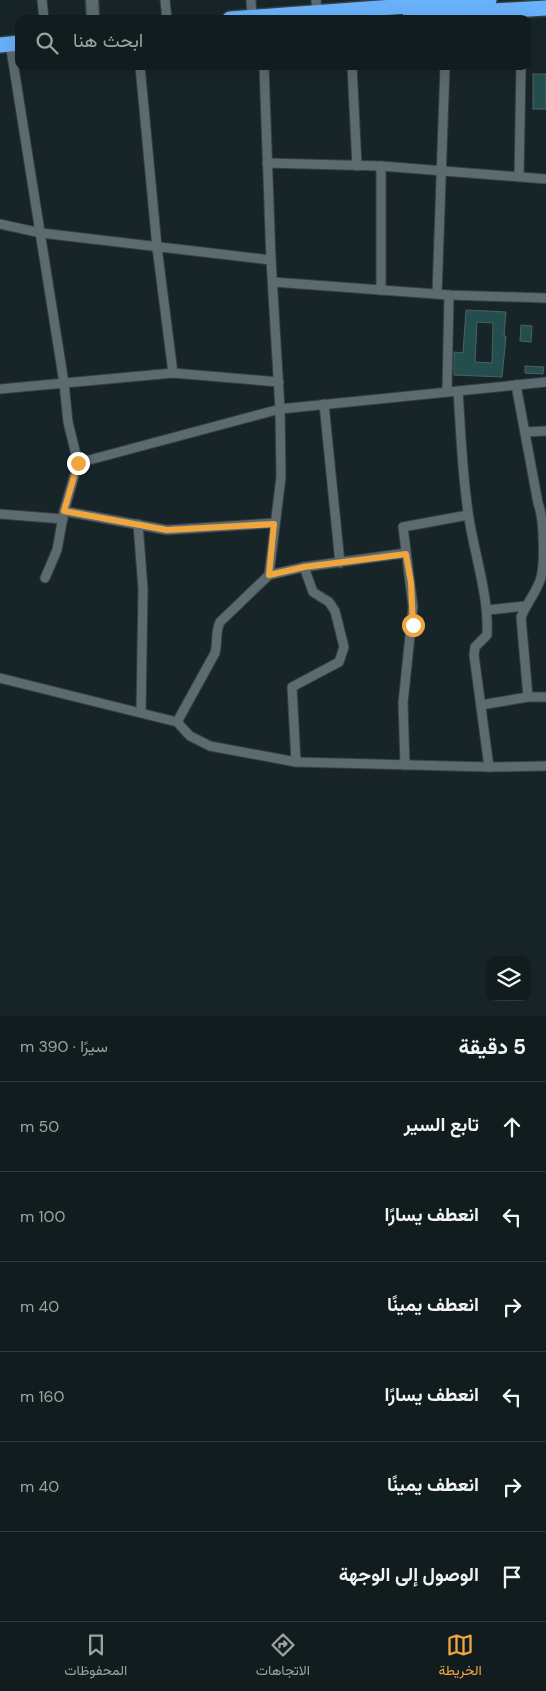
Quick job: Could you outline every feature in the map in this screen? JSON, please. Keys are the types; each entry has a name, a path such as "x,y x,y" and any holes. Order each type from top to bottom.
{"highway":[{"path":"446,9 489,0"},
{"path":"264,15 317,6 381,4 420,10"},
{"path":"391,15 420,10 446,9 523,14 546,8"}],"street":[{"path":"42,0 44,15"},
{"path":"92,0 93,15"},
{"path":"165,0 167,15"},
{"path":"251,0 252,15"},
{"path":"10,40 64,383 68,422 78,463 57,550 46,578"},
{"path":"140,70 157,247 174,372"},
{"path":"264,70 271,260 279,382 281,477 269,575"},
{"path":"352,70 357,166"},
{"path":"437,294 445,70"},
{"path":"519,178 521,70"},
{"path":"267,163 381,166 546,179"},
{"path":"381,166 381,290"},
{"path":"0,224 41,233 271,260"},
{"path":"273,282 449,295 546,298"},
{"path":"447,392 449,295"},
{"path":"0,389 174,372 279,382"},
{"path":"78,463 280,409 546,382"},
{"path":"516,385 542,503 544,521 541,581 525,606 522,617 528,697"},
{"path":"458,391 468,515 478,570 488,610 487,635 475,647 474,655 488,767"},
{"path":"324,404 340,563"},
{"path":"525,432 546,431"},
{"path":"0,514 64,515 180,531 274,524"},
{"path":"405,765 403,703 413,607 403,527 468,515"},
{"path":"138,524 143,589 141,712"},
{"path":"177,722 215,653 218,645 217,628 220,622 269,575 304,567 406,554"},
{"path":"296,762 292,687 339,662 344,647 335,611 329,602 313,592 304,567"},
{"path":"488,610 525,606"},
{"path":"0,678 177,722 190,736 210,746 296,762 488,767 546,766"},
{"path":"481,705 528,697 546,697"}],"building":[{"path":"533,74 546,74 546,109 533,109"},
{"path":"466,310 506,312 502,377 454,375 454,352 463,353","holes":["477,322 493,323 492,363 475,362"]},
{"path":"521,325 532,326 531,342 520,341"},
{"path":"525,366 544,367 543,374 525,373"}],"route":[{"path":"78,463 64,511 180,531 274,524 269,575 304,567 406,554 411,583 413,625"}]}
